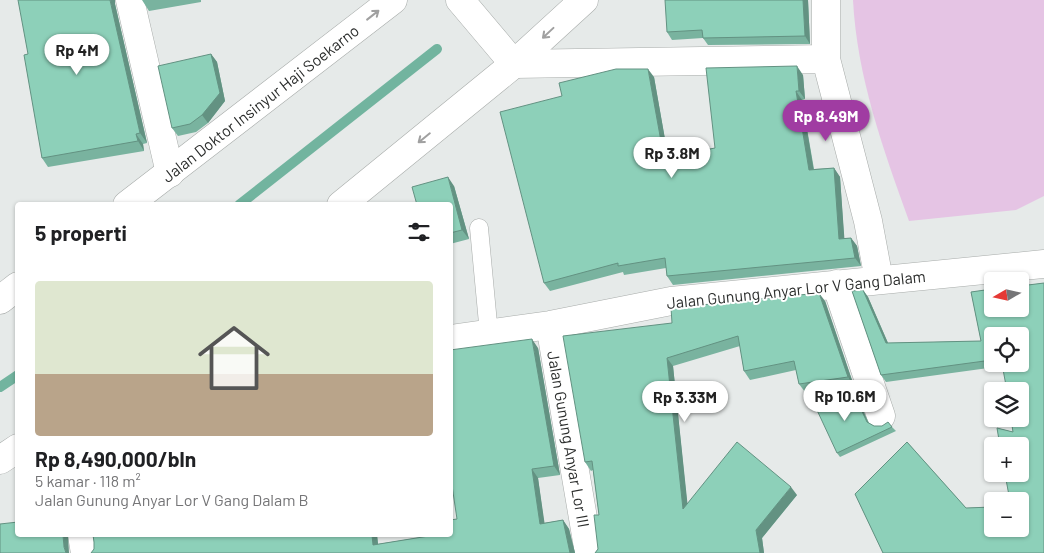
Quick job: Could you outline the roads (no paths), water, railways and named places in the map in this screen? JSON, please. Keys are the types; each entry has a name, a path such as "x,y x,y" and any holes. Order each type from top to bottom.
{"street":[{"path":"130,0 170,173"},
{"name":"Jalan Doktor Insinyur Haji Soekarno","path":"131,202 393,0"},
{"path":"460,0 514,64"},
{"path":"345,202 514,64 584,0"},
{"path":"826,0 826,59 868,221 878,280"},
{"path":"514,64 826,59"},
{"name":"Jalan Gunung Anyar Lor V Gang Dalam","path":"453,339 550,325 671,301 1044,264"},
{"path":"836,284 881,416"},
{"path":"0,300 15,288"},
{"name":"Jalan Gunung Anyar Lor III","path":"550,325 589,553"},
{"path":"0,460 15,450"},
{"path":"82,537 85,553"}],"lane":[{"path":"479,228 489,334"}],"waterway":[{"path":"243,202 437,49"},
{"path":"0,387 15,377"}]}
